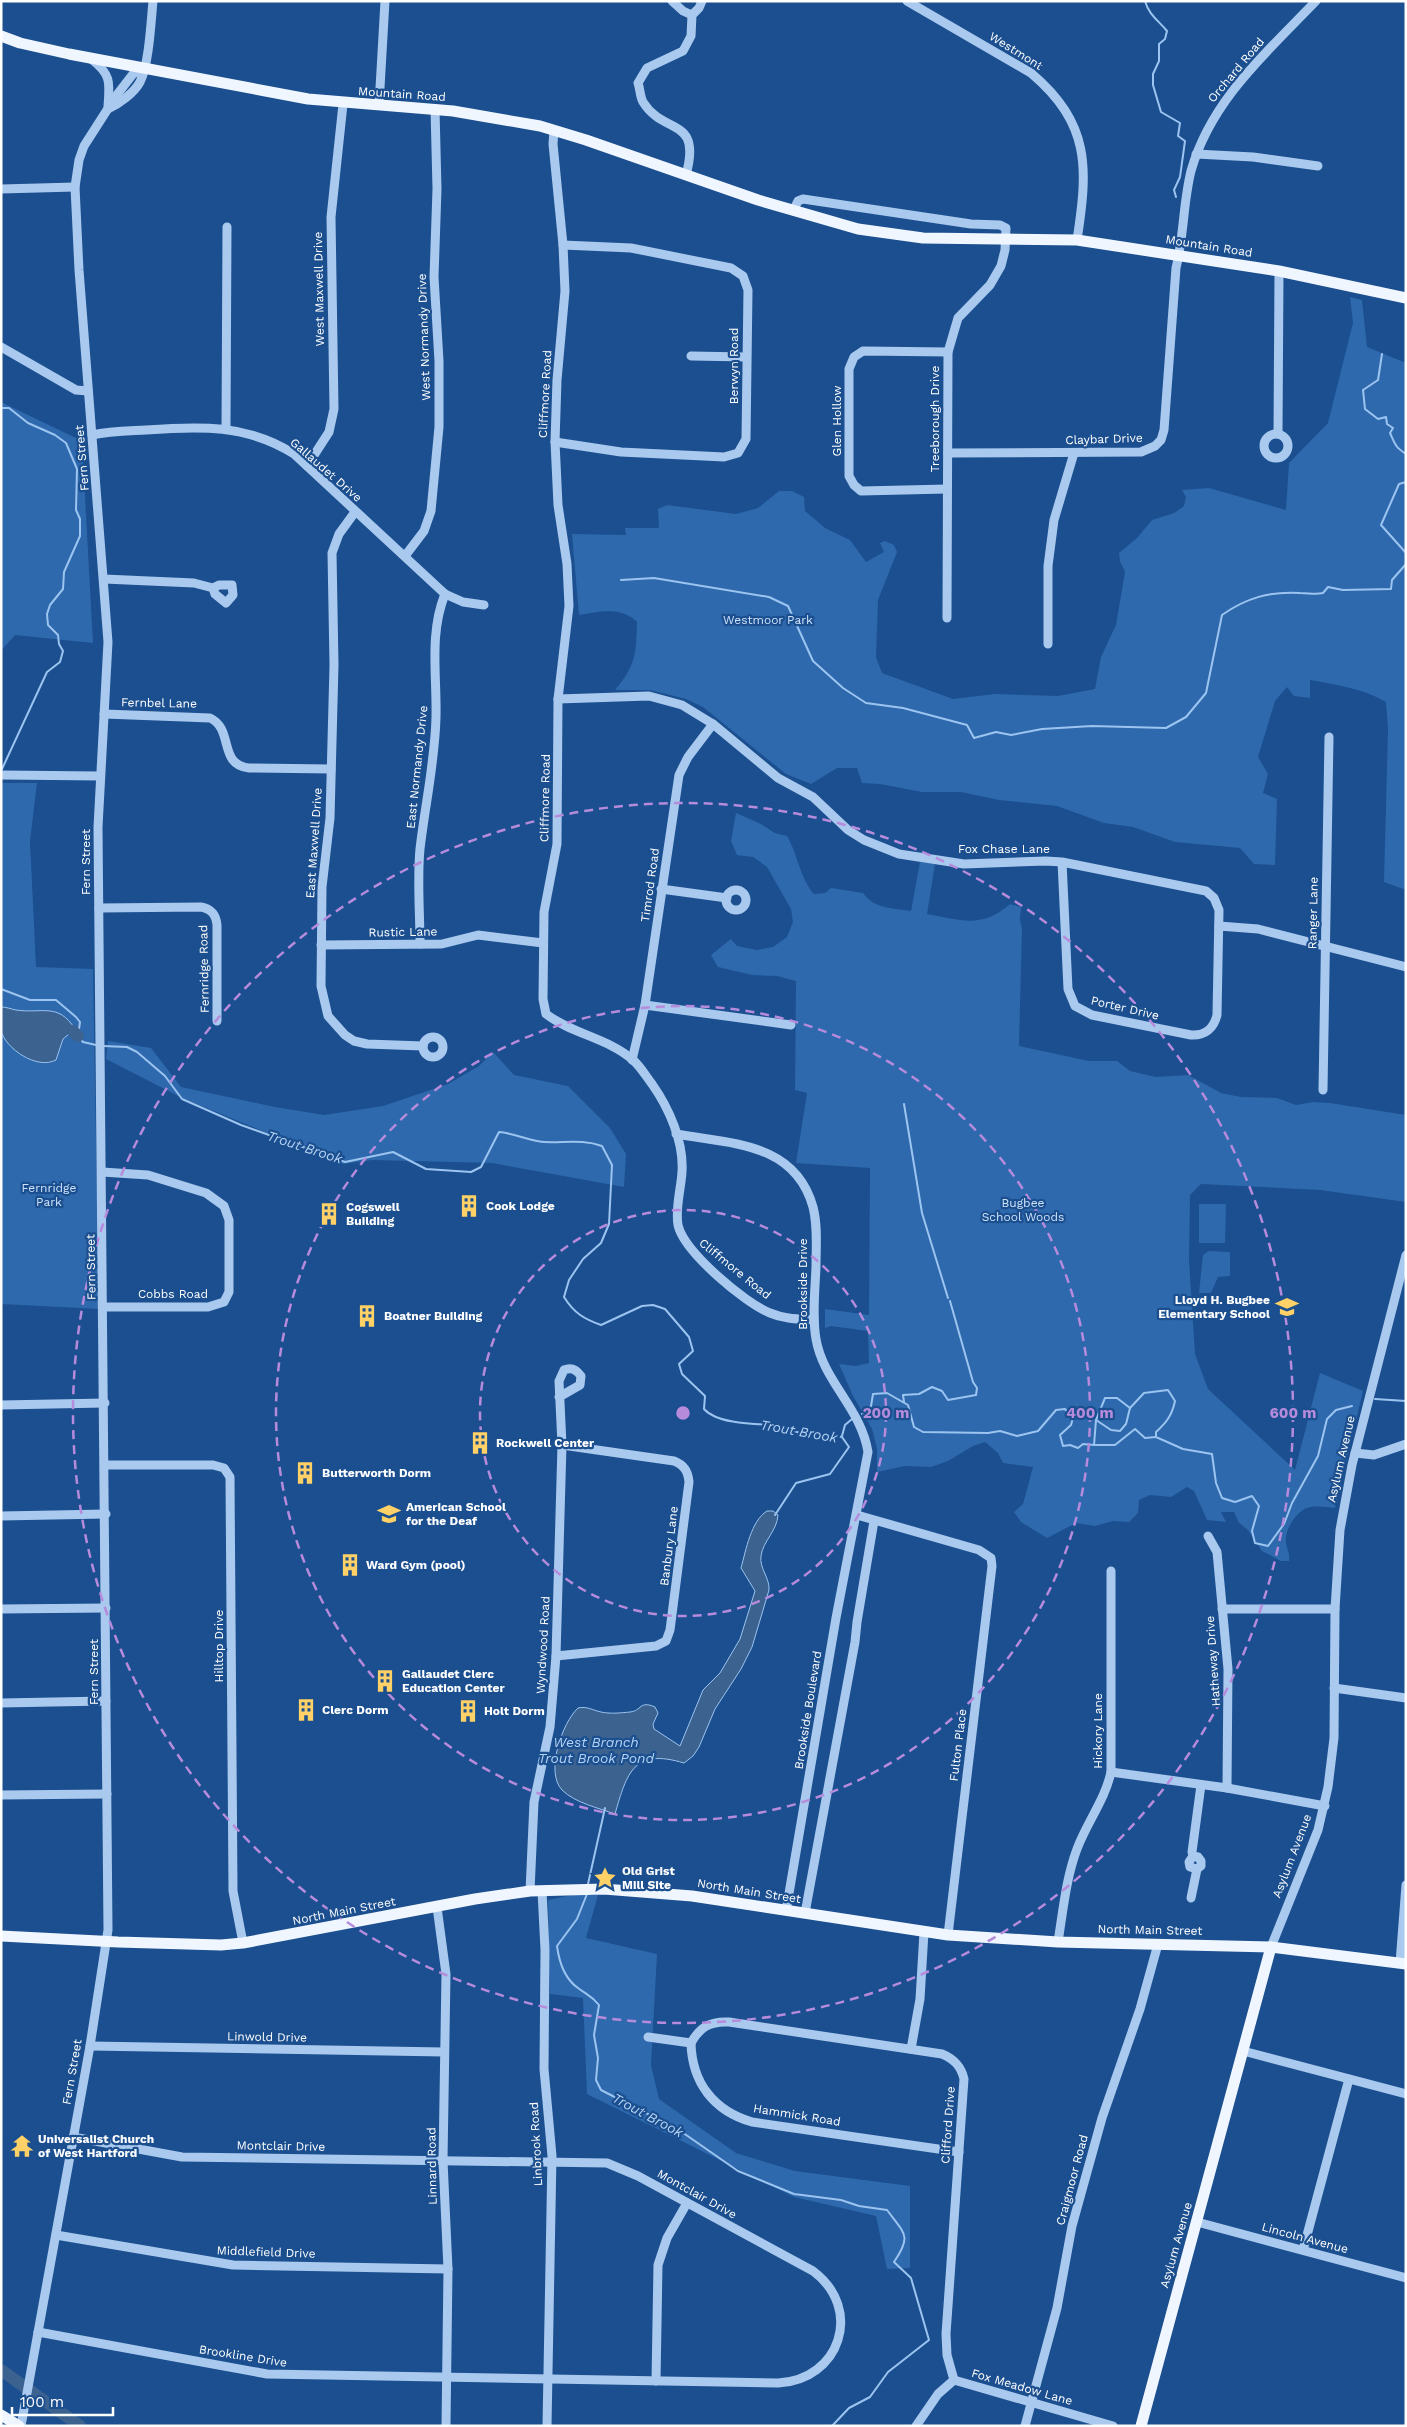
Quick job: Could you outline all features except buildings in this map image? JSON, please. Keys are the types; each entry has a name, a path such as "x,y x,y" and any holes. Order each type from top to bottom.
{"main road":[{"name":"Mountain Road","path":"1,36 37,47 308,100 343,104 435,109 500,118 554,130 792,212 844,226 897,236 946,239 1077,240 1279,271 1406,298"},
{"name":"North Main Street","path":"1,1936 108,1942 221,1945 243,1943 437,1907 542,1890 604,1889 659,1892 948,1935 1058,1942 1271,1947 1403,1963"},
{"name":"Asylum Avenue","path":"1141,2426 1271,1947"},
{"path":"1,2415 20,2426"}],"street":[{"name":"Fern Street","path":"20,2426 30,2381 108,1942 106,1514 99,908 100,776 108,642 76,238 75,187 78,160 84,146 108,110 118,104 140,82 153,1"},
{"path":"379,105 385,1"},
{"path":"672,1 683,11 692,14"},
{"path":"686,175 692,154 690,142 681,132 654,113 643,102 638,83 647,68 683,51 691,36 692,14 699,8 702,1"},
{"name":"Westmont","path":"907,1 1031,73 1044,84 1064,109 1078,136 1084,168 1083,200 1077,240"},
{"name":"Orchard Road","path":"1179,255 1188,186 1196,154 1222,104 1251,68 1316,1"},
{"path":"91,58 104,70 109,80 108,110"},
{"name":"West Maxwell Drive","path":"307,466 329,432 334,409 331,217 343,104"},
{"name":"West Normandy Drive","path":"405,556 424,531 431,511 439,427 439,361 434,277 438,189 435,109"},
{"name":"Cliffmore Road","path":"554,130 553,144 563,245 565,291 557,380 555,442 558,505 569,596 558,700 558,826 554,863 546,898 543,943 543,999 546,1014 559,1024 598,1040 632,1060 652,1085 676,1134 682,1157 677,1216 679,1226 688,1246 708,1267 768,1312 789,1318 814,1320"},
{"path":"1196,154 1253,157 1318,166"},
{"path":"1,189 75,187"},
{"path":"792,212 798,201 803,199 971,224 1000,225 1006,228 1007,238"},
{"path":"226,428 227,227"},
{"name":"Treeborough Drive","path":"947,618 948,352 958,318 990,285 1001,266 1007,238"},
{"name":"Berwyn Road","path":"555,442 621,452 724,457 738,453 746,439 748,290 743,276 730,268 632,248 563,245"},
{"name":"Claybar Drive","path":"948,452 1141,452 1152,448 1161,440 1164,430 1176,268 1179,255"},
{"path":"1278,434 1279,271"},
{"path":"1,347 76,390 88,391"},
{"name":"Glen Hollow","path":"947,489 861,491 854,485 849,476 849,378 854,357 863,351 948,352"},
{"path":"691,356 746,357"},
{"name":"Gallaudet Drive","path":"92,435 186,427 226,428 254,435 276,444 294,454 445,594 463,602 484,605"},
{"path":"1048,644 1048,566 1054,520 1074,453"},
{"name":"East Maxwell Drive","path":"355,512 339,534 332,552 334,665 329,826 322,887 321,986 328,1016 345,1035 367,1044 423,1046"},
{"path":"104,579 194,582 213,588"},
{"name":"East Normandy Drive","path":"420,944 420,851 436,718 435,631 438,610 445,594"},
{"name":"Fox Chase Lane","path":"558,700 649,696 682,705 713,724 778,778 813,797 848,830 882,848 899,854 964,864 1062,862 1202,889 1211,894 1217,902 1219,926"},
{"name":"Fernbel Lane","path":"104,714 210,718 221,726 228,754 238,765 249,768 331,770"},
{"name":"Timrod Road","path":"632,1060 645,1005 679,775 688,757 713,724"},
{"name":"Ranger Lane","path":"1324,1090 1329,737"},
{"path":"1,775 100,776"},
{"name":"Porter Drive","path":"1062,862 1068,994 1074,1006 1085,1013 1191,1035 1201,1034 1210,1029 1217,1015 1219,926"},
{"path":"661,888 727,898"},
{"name":"Fernridge Road","path":"99,908 201,907 210,910 217,925 218,1021"},
{"path":"1219,926 1258,930 1406,966"},
{"name":"Rustic Lane","path":"321,945 442,944 478,935 543,943"},
{"path":"645,1005 791,1025"},
{"name":"Brookside Drive","path":"676,1134 755,1148 779,1157 799,1177 813,1207 816,1230 814,1320 816,1340 822,1360 856,1415 866,1439 866,1466 857,1515"},
{"name":"Cobbs Road","path":"102,1172 148,1175 206,1193 224,1206 229,1220 229,1292 224,1302 208,1307 104,1307"},
{"name":"Asylum Avenue","path":"1271,1947 1308,1858 1325,1806 1332,1760 1335,1609 1340,1530 1355,1453 1406,1255"},
{"name":"Wyndwood Road","path":"530,1892 534,1802 550,1727 556,1656 562,1445 560,1397"},
{"path":"1,1405 105,1403"},
{"path":"1355,1453 1374,1455 1406,1444"},
{"name":"Banbury Lane","path":"556,1656 656,1646 666,1641 670,1630 689,1482 686,1469 681,1463 562,1445"},
{"name":"Hilltop Drive","path":"105,1465 213,1465 224,1468 230,1477 233,1891 243,1943"},
{"path":"1,1516 106,1514"},
{"path":"805,1913 855,1642 874,1521 857,1515"},
{"name":"Brookside Boulevard","path":"786,1910 852,1528 857,1515"},
{"name":"Fulton Place","path":"874,1521 979,1550 991,1558 992,1566 948,1935"},
{"name":"Hatheway Drive","path":"1208,1536 1217,1552 1228,1669 1227,1788"},
{"name":"Hickory Lane","path":"1058,1942 1072,1864 1107,1787 1111,1772 1111,1571"},
{"path":"1,1609 106,1608"},
{"path":"1222,1609 1335,1609"},
{"path":"1334,1688 1406,1698"},
{"path":"1,1703 106,1701"},
{"path":"1111,1772 1227,1788 1325,1806"},
{"path":"1192,1898 1197,1869 1192,1868 1189,1864 1193,1856 1201,1785"},
{"path":"1,1796 107,1794"},
{"path":"1403,1963 1406,1885"},
{"name":"Linbrook Road","path":"542,1890 544,2069 552,2162 547,2426"},
{"name":"Linnard Road","path":"437,1907 446,1974 443,2160 448,2269 446,2426"},
{"path":"911,2049 920,1999 924,1932"},
{"name":"Craigmoor Road","path":"1025,2426 1057,2308 1072,2226 1108,2095 1140,2009 1158,1944"},
{"name":"Clifford Drive","path":"691,2043 701,2028 720,2021 942,2054 951,2058 963,2071 964,2079 946,2334 947,2355 954,2380"},
{"path":"648,2037 691,2043"},
{"name":"Hammick Road","path":"691,2043 694,2065 701,2086 715,2103 738,2118 752,2122 959,2152"},
{"name":"Linwold Drive","path":"90,2046 444,2052"},
{"path":"1243,2050 1406,2094"},
{"path":"1303,2250 1349,2079"},
{"name":"Montclair Drive","path":"73,2137 182,2157 595,2162 612,2165 638,2176 819,2275 830,2287 838,2302 841,2316 839,2337 833,2352 824,2364 797,2380 778,2383 548,2378 446,2378"},
{"path":"656,2381 658,2265 667,2238 687,2203"},
{"name":"Lincoln Avenue","path":"1197,2222 1406,2278"},
{"name":"Middlefield Drive","path":"56,2235 233,2265 448,2269"},
{"name":"Brookline Drive","path":"38,2332 267,2374 446,2378"},
{"name":"Fox Meadow Lane","path":"916,2426 938,2394 954,2380 1113,2426"}],"green space":[{"name":"Westmoor Park","path":"1350,297 1362,300 1367,347 1406,363 1406,890 1384,882 1388,729 1386,702 1359,690 1310,680 1310,698 1294,696 1287,687 1275,701 1258,757 1268,774 1263,793 1277,799 1275,865 1254,864 1240,848 1175,842 1133,827 1104,823 1057,806 999,800 961,792 922,792 880,784 862,783 857,768 837,768 811,784 786,774 703,707 686,699 650,690 615,690 634,659 637,622 624,614 610,611 579,615 572,534 626,535 625,528 659,528 658,509 667,505 736,514 758,508 779,491 792,491 804,497 805,511 825,528 850,540 866,562 884,552 880,543 885,541 894,545 897,552 878,600 876,657 882,673 953,699 995,694 1058,696 1095,689 1101,657 1116,625 1125,572 1119,553 1137,538 1152,520 1174,513 1184,506 1186,497 1182,490 1209,488 1286,510 1289,463 1328,423 1353,323"},
{"path":"1,402 82,441 93,643 15,635 1,651"},
{"name":"Fernridge Park","path":"1,783 37,783 30,841 36,967 93,969 99,1309 1,1304"},
{"name":"Bugbee School Woods","path":"736,813 761,824 775,833 787,836 805,881 814,894 825,893 831,888 863,893 878,905 911,911 920,862 935,864 927,914 971,921 990,917 1010,904 1021,907 1019,1046 1089,1061 1117,1061 1130,1071 1156,1077 1188,1075 1221,1093 1241,1097 1277,1098 1296,1105 1313,1102 1330,1103 1406,1115 1406,1202 1320,1190 1201,1184 1190,1195 1189,1260 1195,1354 1208,1389 1295,1470 1320,1373 1363,1391 1335,1508 1310,1507 1295,1517 1289,1527 1286,1538 1289,1561 1281,1561 1262,1551 1248,1530 1239,1523 1234,1512 1221,1512 1226,1522 1207,1520 1194,1491 1187,1487 1171,1497 1150,1495 1139,1500 1138,1513 1129,1522 1113,1521 1095,1526 1076,1523 1047,1538 1021,1522 1014,1512 1023,1504 1033,1467 1003,1463 998,1453 985,1442 973,1446 948,1461 931,1467 905,1466 877,1472 877,1449 872,1429 853,1396 839,1364 856,1366 869,1363 868,1331 831,1326 825,1328 825,1309 869,1315 870,1168 796,1163 807,1093 795,1090 796,981 777,976 752,975 718,967 711,955 731,939 737,946 757,950 773,947 787,937 793,922 791,909 767,867 753,857 737,855 731,841"},
{"path":"108,1041 151,1048 181,1087 275,1107 324,1115 383,1106 448,1084 479,1066 493,1052 514,1075 568,1086 610,1128 626,1154 624,1187 492,1163 372,1160 343,1164 182,1098 106,1059"},
{"path":"1199,1204 1226,1204 1225,1243 1199,1243"},
{"path":"1209,1251 1230,1252 1230,1276 1218,1277 1211,1293 1199,1293 1203,1255"},
{"path":"572,1895 598,1895 586,1938 657,1954 651,2065 659,2099 736,2153 795,2171 910,2186 910,2268 887,2269 876,2216 794,2197 587,2094 583,1998 550,1994 548,1900"}],"water":[{"path":"1,1007 25,1011 56,1012 69,1021 75,1029 63,1039 56,1060 40,1062 32,1060 16,1051 4,1038 1,1031"},
{"name":"West Branch Trout Brook Pond","path":"767,1511 773,1511 778,1515 761,1556 769,1590 752,1647 741,1669 715,1709 699,1747 693,1756 684,1763 667,1759 643,1761 629,1775 615,1814 580,1802 567,1795 557,1782 555,1760 561,1736 578,1708 615,1713 630,1712 643,1705 650,1705 655,1707 658,1713 653,1724 654,1729 680,1746 703,1690 720,1673 740,1639 755,1591 741,1568 753,1529 761,1516"}],"waterway":[{"path":"1145,1 1151,14 1167,31 1165,39 1159,44 1159,61 1153,74 1153,85 1161,112 1180,123 1178,136 1185,141 1180,177 1174,190 1176,197"},
{"path":"1382,354 1378,380 1363,390 1365,409 1378,419 1386,417 1387,424 1393,428 1390,433 1394,443 1406,454"},
{"name":"Trout Brook","path":"1,408 9,408 28,423 55,435 66,443 77,469 76,510 80,519 80,536 64,572 63,589 50,605 47,614 48,625 58,635 59,644 63,651 60,662 47,672 2,769"},
{"path":"1406,482 1399,484 1381,525 1406,553"},
{"path":"621,580 654,578 769,597 788,606 813,661 843,688 866,703 903,708 967,725 974,738 996,732 1011,735 1042,729 1092,726 1166,728 1186,717 1206,693 1222,615 1249,600 1279,593 1320,594 1328,587 1343,590 1391,589 1392,580 1406,564"},
{"name":"Trout Brook","path":"1,989 30,1000 56,1000 80,1022 78,1036 83,1042 96,1045"},
{"name":"Trout Brook","path":"73,1031 78,1036"},
{"name":"Trout Brook","path":"103,1046 127,1047 137,1052 165,1076 182,1099 241,1125 345,1162 393,1152 426,1169 471,1172 481,1167 499,1132 538,1141 581,1142 602,1146 612,1165 609,1224 601,1243 583,1259 569,1280 564,1297 580,1315 601,1325 642,1306 653,1305 665,1309 689,1337 693,1351 679,1364 682,1374 705,1396 704,1409 710,1414 727,1420 778,1426 804,1434 842,1437 849,1447 830,1474 796,1483 775,1515"},
{"path":"904,1104 922,1213 948,1298"},
{"path":"904,1402 903,1395 919,1394 932,1387 942,1391 948,1400 976,1395 977,1388 973,1382 950,1301"},
{"path":"862,1414 871,1406 873,1394 887,1393 908,1405 914,1427 923,1432 988,1433 1000,1431 1017,1436 1038,1431 1056,1410 1065,1409 1073,1418 1071,1425 1060,1435 1063,1446 1070,1445 1078,1448 1083,1444 1094,1445 1096,1420 1105,1398 1117,1398 1130,1408 1144,1393 1168,1390 1175,1401 1174,1406 1168,1418 1156,1432 1156,1437 1183,1449 1212,1454 1216,1483 1222,1498 1235,1502 1252,1496 1259,1506 1252,1531 1255,1543 1268,1546 1284,1524 1292,1503 1318,1456 1327,1419 1336,1410 1352,1406"},
{"path":"1375,1399 1406,1401"},
{"path":"1096,1420 1111,1430 1120,1431 1126,1424 1130,1408"},
{"path":"842,1436 845,1425 852,1419"},
{"path":"1095,1445 1115,1445 1135,1429 1145,1438 1156,1437"},
{"name":"Trout Brook","path":"588,1884 605,1808"},
{"name":"Trout Brook","path":"587,1894 577,1919 557,1946 559,1958 566,1975 573,1984 594,1999 599,2005 594,2035 598,2058 596,2080 601,2090 679,2130 738,2171 794,2194 841,2200 859,2206 887,2210 902,2230 904,2235 903,2246 894,2262 911,2278 929,2340 888,2372 870,2397 849,2408 832,2426"},
{"name":"Trout Brook","path":"1,2370 80,2426"}],"place":[{"name":"Cook Lodge","path":"469,1206"},
{"name":"Cogswell Building","path":"329,1214"},
{"name":"Lloyd H. Bugbee Elementary School","path":"1287,1307"},
{"name":"Boatner Building","path":"367,1316"},
{"name":"Rockwell Center","path":"480,1443"},
{"name":"Butterworth Dorm","path":"305,1473"},
{"name":"American School for the Deaf","path":"389,1514"},
{"name":"Ward Gym (pool)","path":"350,1565"},
{"name":"Gallaudet Clerc Education Center","path":"385,1681"},
{"name":"Clerc Dorm","path":"306,1710"},
{"name":"Holt Dorm","path":"468,1711"},
{"name":"Old Grist Mill Site","path":"605,1878"},
{"name":"Universalist Church of West Hartford","path":"22,2146"}]}
